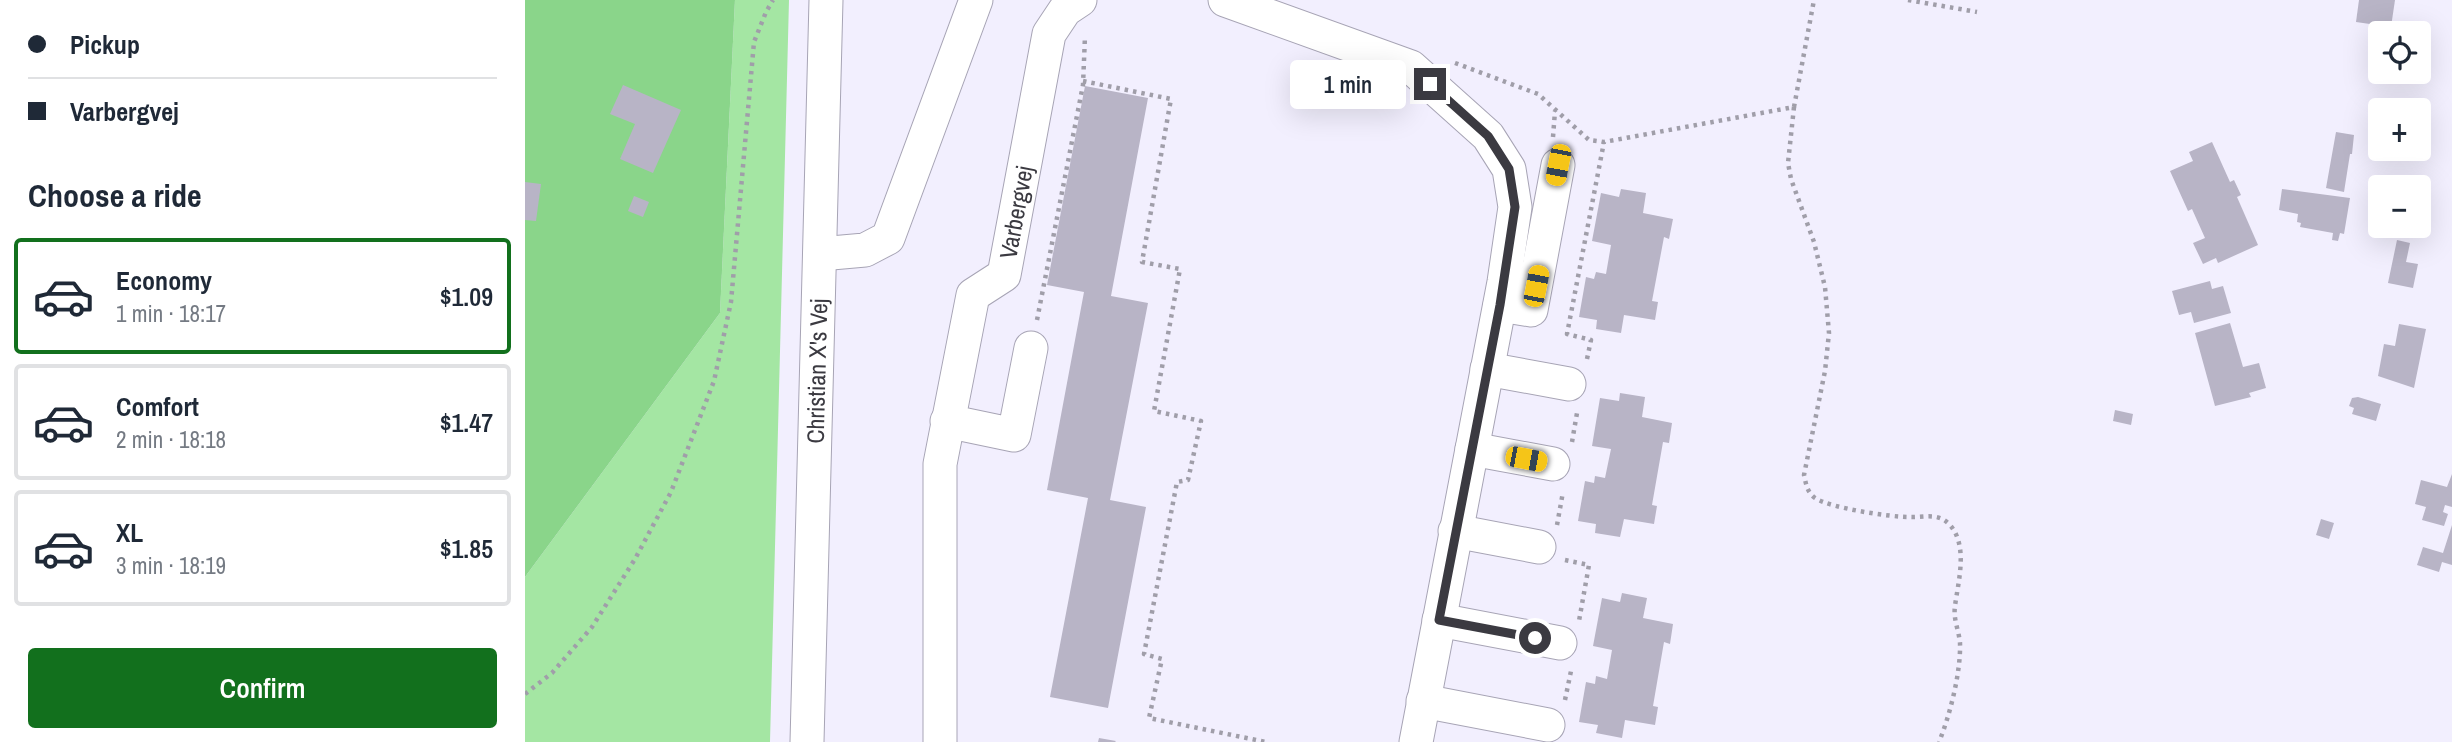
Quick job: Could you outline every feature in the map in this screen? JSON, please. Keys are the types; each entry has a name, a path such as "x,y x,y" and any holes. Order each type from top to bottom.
{"street":[{"name":"Christian X's Vej","path":"807,742 826,0"},
{"path":"820,254 865,250 888,238 976,0"},
{"path":"1225,0 1411,67 1488,136 1509,169 1515,207 1500,305 1416,742"},
{"name":"Varbergvej","path":"940,742 940,464 947,421 973,295 1004,275 1049,34 1065,10 1082,13"},
{"path":"1500,305 1531,310 1558,165"},
{"path":"947,421 1014,435 1031,348"},
{"path":"1487,369 1569,384"},
{"path":"1472,449 1553,464"},
{"path":"1455,531 1539,547"},
{"path":"1439,620 1560,643"},
{"path":"1423,701 1548,725"}],"path":[{"path":"525,694 552,673 592,626 635,559 671,492 713,381 731,302 754,42 773,0"},
{"path":"1814,0 1794,107 1788,163 1791,179 1814,242 1825,288 1829,333 1825,370 1804,475 1807,488 1814,497 1829,505 1910,518 1928,515 1939,518 1949,524 1958,541 1961,580 1954,609 1960,641 1959,658 1947,723 1939,742"},
{"path":"1908,0 1977,12"},
{"path":"1031,348 1083,81 1082,13"},
{"path":"1447,60 1538,94 1588,140 1604,142 1794,107"},
{"path":"1083,81 1171,99 1142,262 1180,269 1154,411 1201,421 1188,480 1177,482 1144,654 1162,659 1149,718 1266,742"}],"green space":[{"path":"525,0 735,0 720,313 525,577"},
{"path":"735,0 789,0 770,742 525,742 525,577 720,313"}],"building":[{"path":"2359,0 2395,0 2392,21 2356,22"},
{"path":"623,85 681,110 653,173 620,159 635,124 610,114"},
{"path":"1085,86 1148,98 1111,296 1148,303 1110,500 1146,507 1108,708 1050,697 1088,498 1047,490 1084,292 1047,285"},
{"path":"2336,132 2354,135 2344,192 2326,188"},
{"path":"2212,142 2230,182 2234,180 2241,195 2237,197 2258,245 2218,263 2216,258 2203,264 2193,243 2205,238 2192,209 2188,211 2170,171 2193,161 2189,152"},
{"path":"525,182 541,184 536,221 525,220"},
{"path":"1621,189 1646,193 1643,213 1673,219 1669,239 1664,237 1652,301 1658,302 1655,320 1624,315 1621,333 1596,329 1597,320 1579,317 1586,277 1594,279 1596,272 1606,274 1611,245 1592,241 1601,193 1619,197"},
{"path":"2282,189 2350,198 2344,234 2340,233 2338,241 2332,240 2333,233 2300,227 2301,223 2297,222 2298,214 2279,210"},
{"path":"634,196 649,202 643,217 628,211"},
{"path":"2397,240 2410,243 2406,262 2418,264 2413,288 2388,283"},
{"path":"2210,281 2212,289 2223,286 2231,313 2194,323 2191,312 2179,315 2172,291"},
{"path":"2230,323 2243,367 2259,363 2266,388 2249,393 2251,397 2215,406 2195,333"},
{"path":"2399,324 2426,329 2414,388 2378,376 2384,344 2395,346"},
{"path":"1620,393 1645,397 1642,417 1672,423 1669,443 1663,442 1652,505 1657,506 1654,524 1624,519 1620,537 1595,533 1596,524 1578,521 1585,481 1594,483 1595,476 1605,478 1611,449 1592,446 1600,398 1619,401"},
{"path":"2358,397 2381,404 2376,421 2352,414 2354,408 2349,406 2352,398"},
{"path":"2115,410 2133,414 2131,425 2113,421"},
{"path":"2452,474 2452,507 2445,505 2443,512 2448,514 2444,526 2422,520 2426,507 2415,504 2421,480 2447,487"},
{"path":"2321,519 2334,523 2329,539 2316,535"},
{"path":"2452,525 2452,565 2442,562 2439,572 2417,565 2423,547 2443,553"},
{"path":"1622,593 1647,598 1643,618 1673,624 1670,644 1664,642 1653,706 1658,707 1655,725 1625,720 1622,738 1596,733 1598,725 1579,722 1586,682 1595,684 1596,676 1607,679 1612,650 1593,646 1602,598 1620,602"},
{"path":"1099,738 1116,741 1098,742"}],"route":[{"path":"1430,84 1488,136 1509,169 1515,207 1500,305 1439,620 1535,638"}]}
